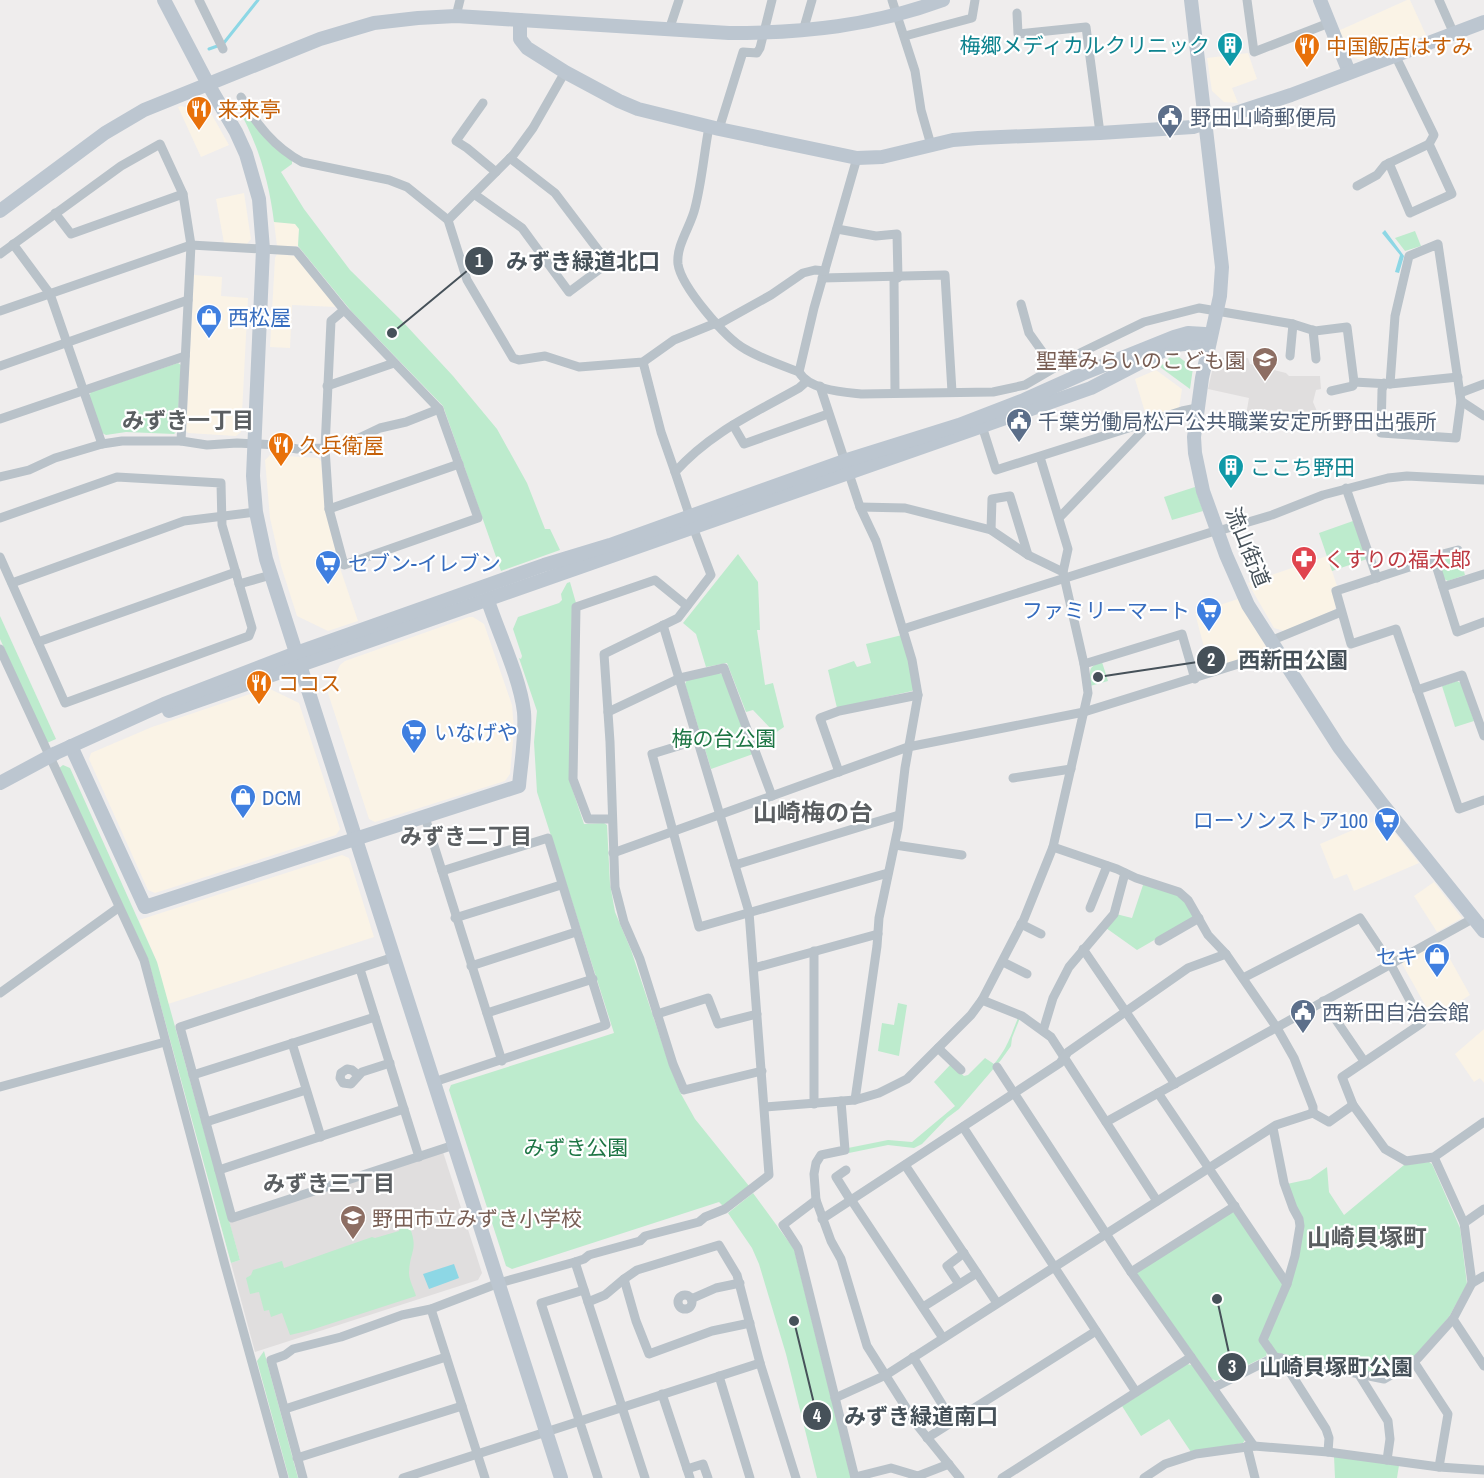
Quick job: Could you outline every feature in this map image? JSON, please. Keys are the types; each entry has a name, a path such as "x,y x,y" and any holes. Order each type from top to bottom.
{"street":[{"path":"164,0 236,132 249,164 259,199 263,249 253,476 256,512 271,574 561,1478"},
{"path":"199,0 223,49"},
{"path":"456,16 460,0"},
{"path":"669,30 679,0"},
{"path":"772,0 760,48 757,53 743,52 732,92 714,128 695,209 681,244 678,262 688,287 717,324 744,349 800,372 807,381 843,392 861,394 1028,391 1054,368 1078,354 1144,322 1199,308 1293,324 1313,330 1347,327 1354,382 1353,386 1331,391"},
{"path":"803,31 812,0"},
{"path":"892,0 915,71 921,110 931,145"},
{"path":"0,211 125,119 301,46 351,29 395,20 456,16 669,30 763,33 856,25 898,15 942,0"},
{"path":"905,36 972,18 975,0"},
{"name":"流山街道","path":"1191,0 1222,267 1194,437 1203,491 1248,605 1273,647 1357,773 1480,923"},
{"path":"1247,0 1254,52 1329,23"},
{"path":"1320,0 1349,72"},
{"path":"1439,0 1454,34"},
{"path":"1017,13 1018,34 1086,27 1100,133"},
{"path":"520,20 519,33 522,43 600,92 638,109 714,128 857,158 882,157 931,145 978,138 1100,133 1206,124 1484,22"},
{"path":"1357,186 1377,175 1385,165 1429,144 1434,135 1395,55"},
{"path":"448,220 510,158 533,128 565,72"},
{"path":"241,97 259,126 291,156 302,162 398,183 407,187 448,220 467,280 513,358 519,360 545,356 579,367 643,362 674,340 717,324 771,295 803,273 815,270 824,274 896,278 945,275 952,392"},
{"path":"483,103 456,141 496,172"},
{"path":"0,254 121,166 160,144 183,194 191,245 181,441"},
{"path":"1389,163 1410,213 1452,194 1429,144"},
{"path":"474,194 522,228 569,292 608,264 555,193 510,158"},
{"path":"800,372 824,274 857,158"},
{"path":"55,213 71,234 183,194"},
{"path":"837,229 876,236 897,234 896,393"},
{"path":"13,244 50,294 102,444"},
{"path":"1438,244 1458,377 1461,397 1456,438 1381,434 1382,390 1387,384 1395,316 1409,256 1438,244"},
{"path":"0,311 191,245 296,251 344,310 439,409 478,519 344,565 329,509 325,448 331,321 344,310"},
{"path":"0,366 188,300"},
{"path":"1021,304 1029,333 1054,368"},
{"path":"1290,356 1293,324"},
{"path":"1313,330 1316,359"},
{"path":"0,783 71,746 186,695 488,601 691,522 846,468 958,425 1028,391 1082,374 1174,337 1197,333 1204,334 1209,340 1202,344 1183,343 1172,346 1091,388 982,426 846,468"},
{"path":"0,419 185,356"},
{"path":"643,362 661,432 711,575 678,618 604,654 613,853 618,904 684,1090 762,1071"},
{"path":"327,386 394,363"},
{"path":"1354,382 1387,384 1458,377"},
{"path":"675,472 693,452 713,436 799,388 807,381"},
{"path":"1461,397 1484,384"},
{"path":"820,386 860,507 876,541 912,660 918,695 908,747 895,845 878,934 855,1100"},
{"path":"1461,397 1481,416 1484,416"},
{"path":"982,426 996,470 1197,408"},
{"path":"0,477 22,472 43,462 102,444 135,440 181,441 207,445 276,445 297,449 325,448 439,409"},
{"path":"733,425 744,444 828,414"},
{"path":"1060,517 1153,420"},
{"path":"1121,431 1127,446"},
{"path":"765,1107 855,1100 879,1093 907,1079 982,1000 1021,924 1053,847 1088,693 1084,664 1063,576 1068,549 1040,457"},
{"path":"329,509 459,464"},
{"path":"903,629 1063,576 1272,515 1346,488 1407,476 1484,480"},
{"path":"0,518 117,477 221,483 222,525 252,628 249,636 65,703 0,557"},
{"path":"1346,488 1377,578"},
{"path":"991,530 992,500 1010,496 1028,555"},
{"path":"860,507 906,508 991,530 1063,576"},
{"path":"12,583 184,521 256,512"},
{"path":"298,659 527,571 691,522"},
{"path":"1458,550 1336,591 1351,644 1396,629 1459,809 1484,800"},
{"path":"1434,559 1457,632 1484,622"},
{"path":"38,642 236,572"},
{"path":"239,584 271,574"},
{"path":"1443,587 1484,574"},
{"path":"612,819 588,819 573,779 576,607 655,580 687,606"},
{"path":"71,746 145,907 519,786 524,732 523,708 488,601"},
{"path":"613,853 908,747 1084,712 1195,679 1273,647 1341,612"},
{"path":"303,1478 271,1360 293,1349 341,1337 402,1315 431,1309 499,1283 575,1262 589,1255 640,1240 645,1236 699,1222 724,1209 769,1175 749,912 663,625"},
{"path":"1084,664 1182,634 1195,679"},
{"path":"0,649 48,757 144,960 284,1478"},
{"path":"608,712 680,678 724,668 772,796"},
{"path":"1417,690 1462,675 1484,736"},
{"path":"840,772 820,718 839,711 918,695"},
{"path":"698,740 652,754 699,927 888,873"},
{"path":"1013,778 1071,769"},
{"path":"735,865 899,815"},
{"path":"425,817 502,1061"},
{"path":"434,1082 606,1026 548,838 442,871"},
{"path":"895,845 962,855"},
{"path":"1053,847 1179,892 1188,900 1208,935 1226,954 1277,1028 1294,1058 1313,1107 1313,1113"},
{"path":"1090,908 1107,866"},
{"path":"1043,1031 1045,1019 1059,983 1083,949 1113,914 1125,873"},
{"path":"455,918 561,885"},
{"path":"0,993 118,908"},
{"path":"1160,940 1198,918"},
{"path":"1243,978 1360,918 1390,963 1422,1023 1342,1077 1353,1105 1385,1149 1406,1161 1434,1157 1484,1122"},
{"path":"1106,1122 1390,963 1480,923"},
{"path":"1021,924 1041,934"},
{"path":"471,966 576,932"},
{"path":"754,968 878,934"},
{"path":"1083,949 1175,1084"},
{"path":"814,951 814,1104"},
{"path":"822,1219 1060,1063 1068,1052 1188,968 1226,954"},
{"path":"394,957 180,1027 232,1218 454,1145"},
{"path":"1003,962 1027,974"},
{"path":"360,969 419,1157"},
{"path":"487,1013 593,979"},
{"path":"657,1014 708,998 718,1024 757,1014"},
{"path":"982,1000 1022,1016 1051,1037 1157,1201"},
{"path":"1323,1001 1364,1061"},
{"path":"193,1075 375,1017"},
{"path":"0,1086 165,1042"},
{"path":"292,1043 321,1137"},
{"path":"938,1048 961,1070"},
{"path":"358,1075 390,1063"},
{"path":"997,1068 1106,1235 1251,1446 1255,1478"},
{"path":"206,1122 306,1090"},
{"path":"1158,1094 1287,1284"},
{"path":"841,1101 845,1150 820,1155 818,1158 814,1174 816,1200 822,1219 841,1259 867,1346 927,1438 960,1478"},
{"path":"835,1398 886,1375 1272,1128 1313,1113 1329,1122 1353,1105"},
{"path":"219,1170 404,1109"},
{"path":"963,1127 1136,1392"},
{"path":"1272,1128 1284,1182 1300,1226 1287,1284 1263,1340 1278,1358 1326,1429 1329,1438 1328,1452"},
{"path":"1434,1157 1464,1223 1472,1283"},
{"path":"905,1165 997,1303"},
{"path":"846,1170 836,1177 943,1338"},
{"path":"816,1200 783,1225 798,1248 855,1477 891,1468 918,1476 949,1464"},
{"path":"1131,1272 1234,1206"},
{"path":"1464,1223 1484,1209"},
{"path":"588,1302 605,1295 637,1270 719,1245 740,1283 760,1363 796,1478"},
{"path":"959,1284 947,1266 964,1253"},
{"path":"575,1262 645,1478"},
{"path":"923,1307 977,1273"},
{"path":"1213,1388 1278,1358 1384,1378 1414,1362 1453,1319 1472,1283 1484,1276"},
{"path":"624,1279 636,1321 649,1354 712,1331 750,1323"},
{"path":"691,1299 716,1288 740,1283"},
{"path":"584,1290 541,1302 598,1478"},
{"path":"431,1309 485,1478"},
{"path":"1453,1319 1484,1366"},
{"path":"927,1438 1096,1330"},
{"path":"285,1409 446,1357"},
{"path":"913,1357 953,1422"},
{"path":"1002,1478 1191,1357"},
{"path":"1414,1362 1448,1414 1439,1467"},
{"path":"403,1478 760,1363"},
{"path":"1358,1373 1388,1421 1390,1433 1387,1460"},
{"path":"719,1376 750,1478"},
{"path":"662,1394 689,1474 703,1464 708,1478"},
{"path":"297,1458 462,1406"},
{"path":"1144,1478 1165,1464 1196,1454 1251,1446 1328,1452 1439,1467 1484,1470"}],"shaded area":[{"path":"1410,0 1426,35 1361,60 1348,56 1338,31"},
{"path":"1248,53 1257,79 1232,88 1238,103 1224,102 1212,91 1207,58"},
{"path":"178,107 212,115 229,145 201,157"},
{"path":"244,193 251,239 247,244 224,243 216,199"},
{"path":"274,222 295,223 299,229 298,246 277,246"},
{"path":"277,254 295,256 336,307 292,305 290,348 270,347"},
{"path":"194,275 222,277 221,296 248,298 241,432 236,436 186,431"},
{"name":"聖華みらいのこども園","path":"1215,358 1248,358 1250,364 1286,373 1289,376 1320,376 1321,389 1316,390 1313,402 1319,416 1308,417 1273,410 1246,415 1249,398 1208,389"},
{"path":"1156,370 1182,389 1179,408 1147,419 1135,379"},
{"path":"270,455 318,458 321,461 325,510 341,571 358,621 328,631 297,616 281,566 270,518 265,460"},
{"path":"1327,556 1337,586 1331,588 1336,606 1334,610 1284,631 1274,628 1248,583"},
{"path":"1238,599 1266,647 1264,652 1210,670 1195,613"},
{"path":"469,617 484,624 512,705 514,730 510,774 505,781 375,822 369,819 328,693 330,686 340,665 345,661"},
{"path":"268,688 299,703 340,829 336,835 155,893 148,890 89,759 91,753 152,727"},
{"path":"1379,813 1419,863 1354,891 1347,874 1334,879 1320,844 1379,819 1377,814"},
{"path":"342,855 349,858 374,937 168,1004 157,962 139,920"},
{"path":"1434,882 1462,918 1437,932 1414,896"},
{"name":"セキ","path":"1440,941 1470,995 1433,1019 1401,962"},
{"path":"1484,1029 1484,1083 1480,1078 1474,1082 1455,1054"},
{"name":"野田市立みずき小学校","path":"443,1152 482,1273 478,1280 255,1352 231,1263 240,1260 229,1222"}],"green space":[{"path":"240,101 292,159 292,164 281,172 304,209 350,270 453,376 497,429 527,483 545,529 550,529 560,550 501,571 443,406 352,312 298,246 299,229 295,224 274,222 266,177 257,149 238,108"},
{"path":"1415,231 1421,246 1405,251 1395,238"},
{"path":"1174,353 1193,368 1190,389 1160,367"},
{"path":"178,363 181,365 177,431 174,434 126,432 106,435 102,433 89,396 91,392"},
{"path":"1195,487 1203,511 1172,520 1164,497"},
{"path":"1353,521 1367,559 1332,571 1319,533"},
{"path":"1458,551 1465,575 1448,581 1444,579 1440,557"},
{"path":"738,554 758,582 760,630 757,630 765,685 773,683 784,727 775,733 753,710 746,712 727,663 706,667 696,634 683,623"},
{"name":"みずき公園","path":"570,582 576,603 572,605 569,779 584,824 604,823 607,825 610,884 615,912 631,950 681,1094 695,1119 749,1186 723,1206 719,1202 512,1269 506,1266 449,1090 451,1085 614,1033 537,792 534,742 537,711 519,658 521,659 522,656 513,629 518,617 559,603 562,600 561,594"},
{"path":"0,616 56,739 47,743 0,639"},
{"path":"902,635 915,688 912,691 837,708 828,670 854,661 857,667 871,663 866,644"},
{"path":"1102,662 1108,681 1090,686 1091,668"},
{"name":"梅の台公園","path":"719,673 723,675 753,754 711,769 685,684 687,680"},
{"path":"1457,681 1461,683 1474,721 1455,727 1442,686"},
{"path":"63,765 70,768 157,962 240,1260 231,1263 148,959 58,769"},
{"path":"1144,882 1181,894 1194,917 1137,950 1106,928 1116,914 1132,918"},
{"path":"898,1003 907,1005 899,1056 878,1051 882,1023 894,1025"},
{"path":"1018,1018 1020,1018 1011,1046 1001,1060 959,1109 922,1144 914,1148 888,1145 849,1153 848,1148 888,1140 912,1142 955,1106 934,1082 951,1064 964,1076 968,1075 985,1058 994,1064 1006,1047"},
{"path":"1429,1162 1432,1164 1460,1228 1467,1284 1449,1317 1412,1359 1382,1374 1277,1353 1267,1342 1267,1337 1303,1227 1287,1184 1310,1179 1327,1167 1329,1192 1344,1215 1404,1165"},
{"path":"753,1193 794,1249 851,1478 817,1478 786,1354 759,1264 752,1248 728,1213"},
{"path":"1231,1212 1236,1213 1283,1284 1260,1340 1267,1352 1266,1356 1216,1381 1212,1379 1137,1275 1138,1270"},
{"path":"409,1225 414,1245 409,1276 416,1296 290,1335 282,1313 271,1317 269,1310 264,1311 259,1292 250,1294 246,1278 253,1270 282,1261 284,1268 372,1237 399,1231 400,1228"},
{"path":"264,1351 298,1478 289,1478 257,1361"},
{"path":"1187,1364 1192,1365 1245,1440 1243,1443 1191,1452 1169,1419 1141,1436 1122,1406"},
{"path":"1334,1456 1399,1465 1397,1478 1335,1478"}],"water":[{"path":"1385,230 1404,256 1399,273 1395,272 1400,255 1382,233"},
{"path":"454,1264 459,1278 429,1289 423,1274"}],"waterway":[{"path":"209,49 223,44 258,0"}],"place":[{"name":"梅郷メディカルクリニック","path":"1230,68"},
{"name":"中国飯店はすみ","path":"1307,69"},
{"name":"来来亭","path":"199,132"},
{"name":"野田山崎郵便局","path":"1170,140"},
{"name":"みずき緑道北口","path":"392,333"},
{"name":"西松屋","path":"209,340"},
{"name":"聖華みらいのこども園","path":"1265,383"},
{"name":"千葉労働局松戸公共職業安定所野田出張所","path":"1019,444"},
{"name":"久兵衛屋","path":"281,468"},
{"name":"ここち野田","path":"1231,490"},
{"name":"くすりの福太郎","path":"1304,582"},
{"name":"セブン-イレブン","path":"328,586"},
{"name":"ファミリーマート","path":"1209,633"},
{"name":"西新田公園","path":"1098,677"},
{"name":"ココス","path":"259,706"},
{"name":"いなげや","path":"414,755"},
{"name":"DCM","path":"243,820"},
{"name":"ローソンストア100","path":"1387,843"},
{"name":"セキ","path":"1437,979"},
{"name":"西新田自治会館","path":"1303,1035"},
{"name":"野田市立みずき小学校","path":"353,1241"},
{"name":"山崎貝塚町公園","path":"1217,1299"},
{"name":"みずき緑道南口","path":"794,1321"}],"district":[{"name":"みずき一丁目","path":"188,420"},
{"name":"山崎梅の台","path":"813,812"},
{"name":"みずき二丁目","path":"466,836"},
{"name":"みずき三丁目","path":"329,1183"},
{"name":"山崎貝塚町","path":"1367,1237"}]}
